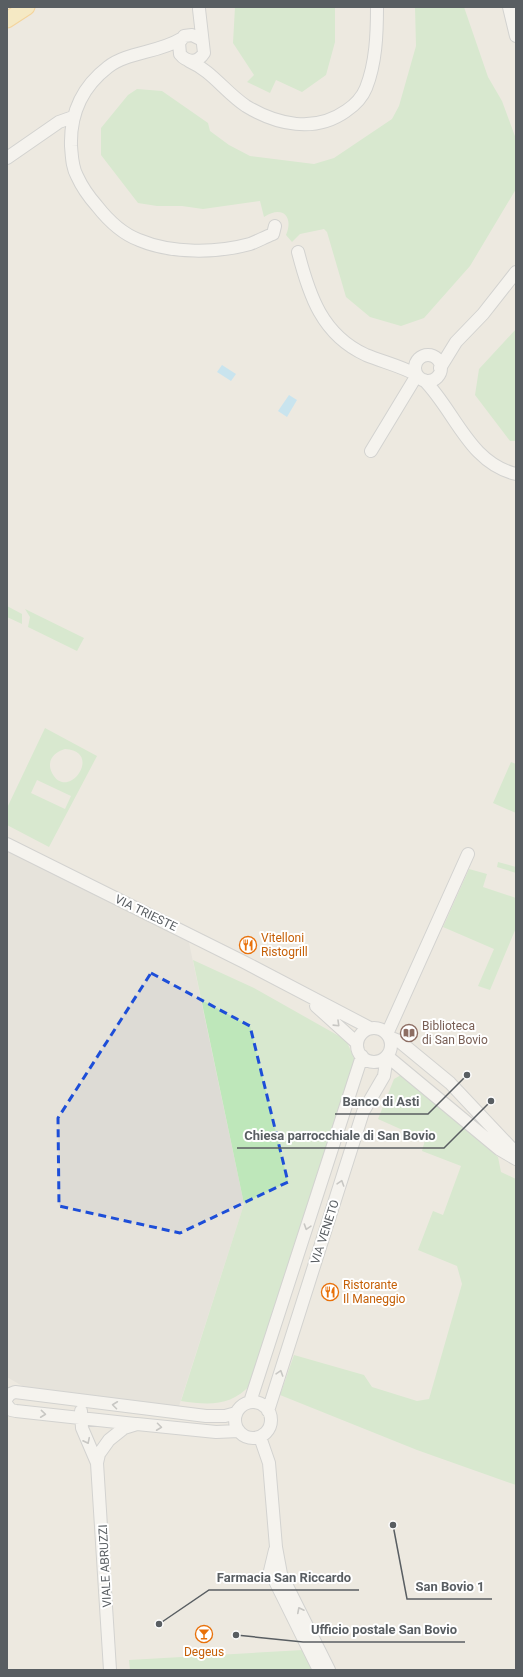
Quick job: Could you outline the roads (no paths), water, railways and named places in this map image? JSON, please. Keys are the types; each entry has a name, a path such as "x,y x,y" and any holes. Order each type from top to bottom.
{"main road":[{"path":"7,20 27,7"}],"street":[{"path":"151,52 185,59 199,65 246,105 262,114 293,124 305,125 323,123 350,108 358,101 366,88 377,35 378,7"},
{"path":"509,7 516,36"},
{"path":"199,8 203,46 217,80"},
{"path":"185,59 178,50 183,38 191,29 199,8"},
{"path":"203,46 192,34 151,52 129,56 107,67 87,89 79,102 73,117 71,124 72,161 76,175 88,196 102,213 123,231 139,240 160,246 204,250 229,247 251,243 273,234 275,226"},
{"path":"185,59 199,58 203,46"},
{"path":"7,158 59,122 73,117"},
{"path":"298,252 314,305 328,326 346,343 365,354 420,378 431,381 440,371 456,342 483,314 516,272"},
{"path":"385,362 400,364 442,350 456,342"},
{"path":"448,409 436,359 424,356 419,359 415,367 420,378 448,409 464,437 477,452 491,463 516,474"},
{"path":"371,451 420,378"},
{"name":"VIA TRIESTE","path":"7,844 284,982"},
{"path":"370,1028 361,1034 357,1043 358,1051 369,1061 375,1062 387,1056 391,1046 388,1035 468,854"},
{"path":"284,982 370,1028 378,1028 399,1041 450,1083 516,1154"},
{"path":"284,982 327,1014 357,1043"},
{"name":"VIA VENETO","path":"250,1402 362,1056"},
{"path":"387,1056 499,1149 516,1159"},
{"name":"VIA VENETO","path":"268,1411 363,1112 384,1076 387,1056"},
{"path":"7,1398 10,1394 16,1392 206,1416 225,1416 236,1413"},
{"path":"86,1401 81,1412 81,1418 86,1439 97,1463"},
{"path":"250,1402 262,1404 268,1411 271,1419 269,1428 260,1437 246,1437 239,1431 235,1422 236,1413 241,1407 250,1402"},
{"path":"7,1405 10,1410 16,1411 200,1431 239,1431"},
{"path":"97,1463 99,1454 109,1440 124,1428 137,1424"},
{"path":"260,1437 269,1464 276,1547 281,1574 329,1670"},
{"name":"VIALE ABRUZZI","path":"97,1463 110,1670"},
{"path":"276,1547 270,1571 319,1670"}],"water":[{"path":"222,365 236,374 231,381 217,372"},
{"path":"289,395 297,400 287,417 278,411"}],"place":[{"name":"Vitelloni Ristogrill","path":"248,945"},
{"name":"Biblioteca di San Bovio","path":"409,1033"},
{"name":"Banco di Asti","path":"467,1075"},
{"name":"Chiesa parrocchiale di San Bovio","path":"491,1101"},
{"name":"Ristorante Il Maneggio","path":"330,1292"},
{"name":"San Bovio 1","path":"393,1525"},
{"name":"Farmacia San Riccardo","path":"159,1624"},
{"name":"Degeus","path":"204,1634"},
{"name":"Ufficio postale San Bovio","path":"236,1635"}]}
